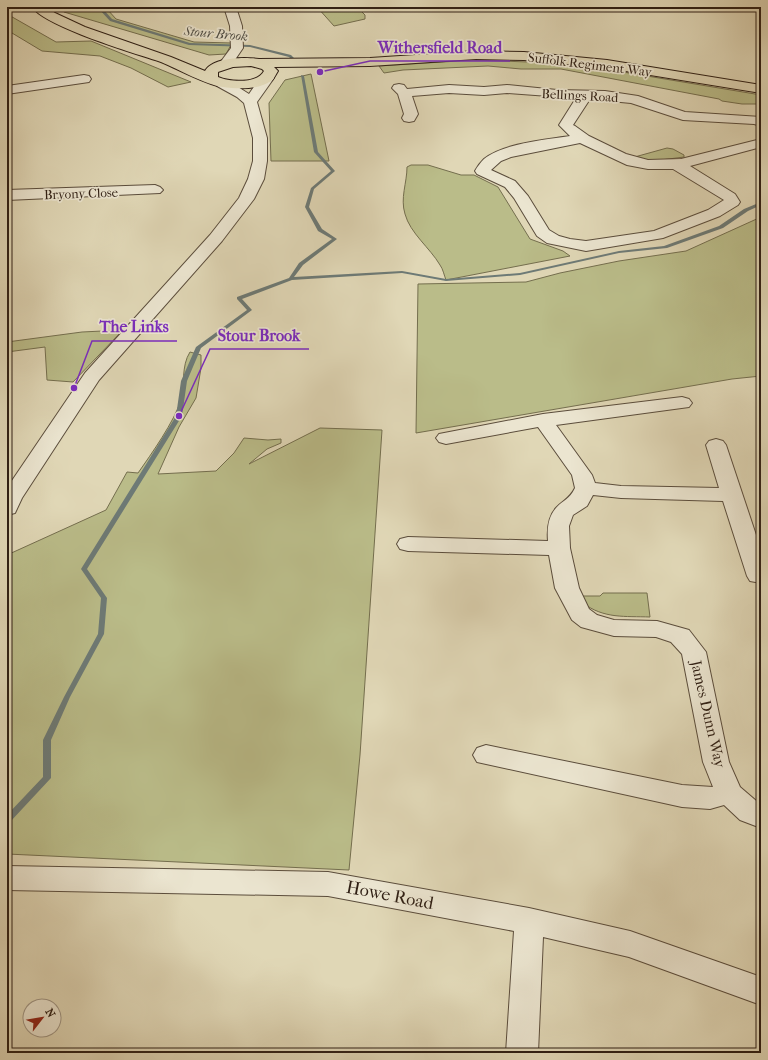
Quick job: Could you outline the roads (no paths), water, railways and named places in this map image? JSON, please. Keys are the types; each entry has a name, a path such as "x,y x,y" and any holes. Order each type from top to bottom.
{"main road":[{"path":"38,7 52,16 81,30 217,80 247,84 289,69 322,63"},
{"name":"Suffolk Regiment Way","path":"322,63 370,62 453,56 530,56 607,64 761,89"},
{"path":"166,60 222,64 322,63"},
{"path":"256,63 270,68 269,76"},
{"path":"217,80 211,71 222,64"}],"street":[{"path":"222,64 237,46 236,26 230,7"},
{"path":"237,46 256,63"},
{"path":"250,102 269,76"},
{"path":"7,90 84,80"},
{"path":"7,508 12,498 92,377 216,238 246,199 256,179 260,161 260,138 250,102 242,94 217,80"},
{"name":"Bellings Road","path":"409,118 411,114 401,91 449,89 484,91 508,89 557,94 605,94 633,99 683,116 756,120 761,122"},
{"path":"586,94 566,125 570,130 583,138 631,162 643,164 676,164 761,143"},
{"path":"583,138 513,151 488,163 482,171 510,184 520,196 544,233 553,240 586,246 657,235 714,213 732,202 730,197 676,164"},
{"name":"Bryony Close","path":"7,195 155,190"},
{"path":"446,438 543,420 682,403"},
{"path":"543,420 582,475 586,488 621,492 731,496"},
{"path":"716,445 731,496 758,576"},
{"name":"James Dunn Way","path":"586,488 579,501 564,512 558,526 559,548 567,588 580,614 589,621 614,628 657,629 680,636 694,652 716,762 729,793 750,812 761,817"},
{"path":"408,544 559,548"},
{"path":"486,755 682,796 710,798 729,793"},
{"name":"Howe Road","path":"7,878 328,884 529,922 630,944 761,992"},
{"path":"522,1053 529,922"}],"waterway":[{"name":"Stour Brook","path":"102,7 100,8 111,20 190,44 250,46 290,56 292,58"},
{"name":"Stour Brook","path":"291,279 301,264 335,239 320,230 307,207 312,189 333,171 316,152 302,76"},
{"path":"291,279 402,272 446,280 520,274 619,252 665,247 721,227 746,210 761,203"},
{"name":"Stour Brook","path":"7,820 47,778 47,740 67,697 101,634 104,598 84,569 179,416 184,381 199,347 250,310 239,298 291,279"}],"place":[{"name":"Withersfield Road","path":"320,72"},
{"name":"The Links","path":"74,388"},
{"name":"Stour Brook","path":"179,416"}]}
